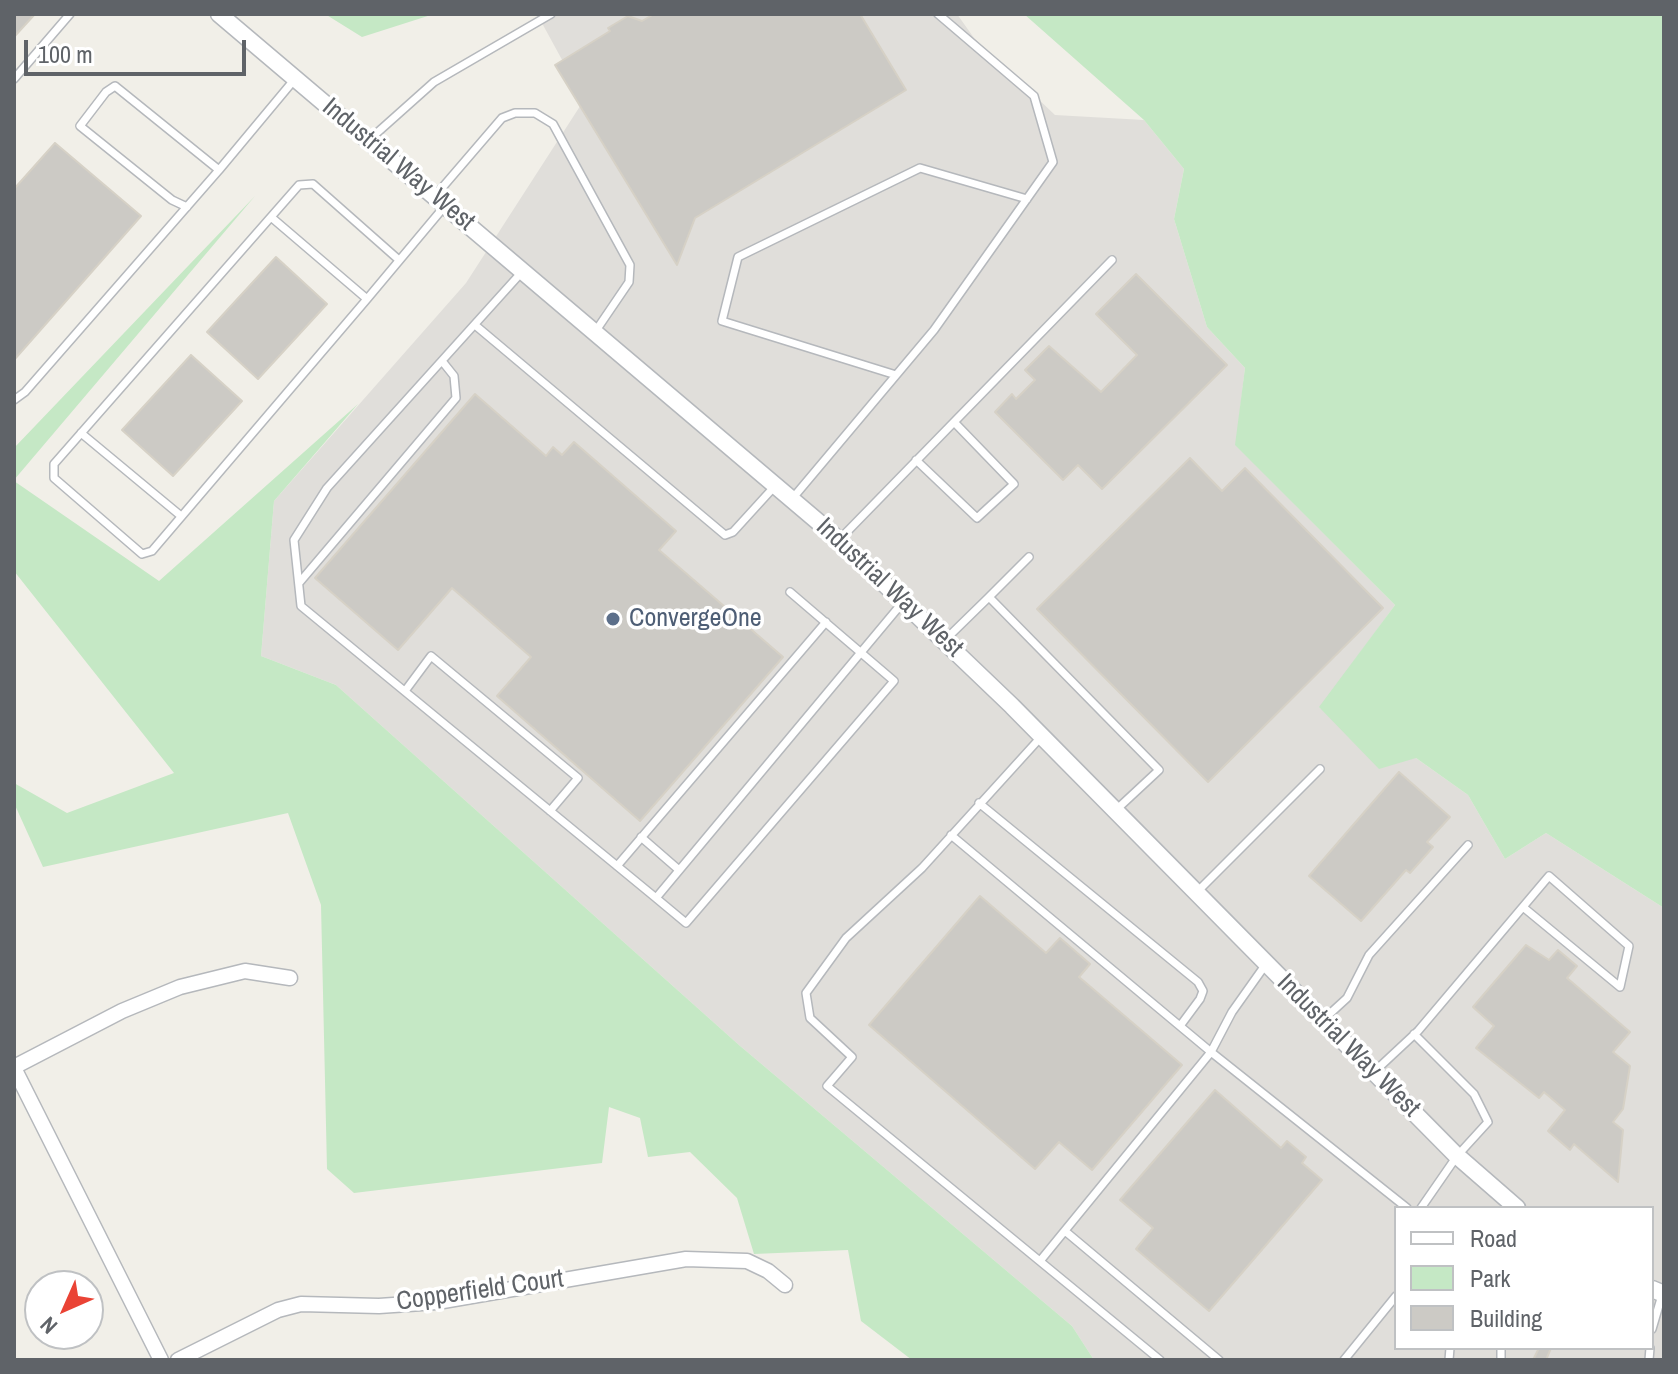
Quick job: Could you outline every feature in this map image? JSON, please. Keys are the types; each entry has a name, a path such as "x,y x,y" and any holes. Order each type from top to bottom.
{"street":[{"name":"Industrial Way West","path":"219,14 839,540 1042,736 1457,1156 1515,1206"},
{"path":"161,1360 14,1068 122,1011 180,987 245,971 290,978"},
{"name":"Copperfield Court","path":"178,1360 278,1310 301,1304 379,1306 437,1302 686,1259 747,1261 768,1271 785,1285"}],"lane":[{"path":"14,79 70,14"},
{"path":"369,140 434,82 551,14"},
{"path":"792,499 934,330 1053,162 1034,96 938,14"},
{"path":"14,400 25,392 187,207 295,78"},
{"path":"187,207 172,200 80,126 106,92 115,86 219,170"},
{"path":"399,260 313,184 299,185 54,464 54,478 142,554 152,551 399,260 502,118 515,113 535,113 553,124 630,265 629,282 595,332"},
{"path":"896,375 722,321 738,257 920,168 1027,199"},
{"path":"271,217 367,299"},
{"path":"839,540 1112,260"},
{"path":"523,271 327,488 294,540 301,606 686,923 894,681 790,592"},
{"path":"475,325 725,535 733,532 776,485"},
{"path":"299,583 456,398 454,376 442,361"},
{"path":"916,460 977,518 1014,484 954,422"},
{"path":"81,433 181,516"},
{"path":"945,640 1029,557"},
{"path":"989,597 1159,770 1116,810"},
{"path":"656,898 905,601"},
{"path":"617,866 826,622"},
{"path":"405,691 431,656 578,778 550,811"},
{"path":"1042,736 922,868 846,938 806,993 810,1018 852,1057 827,1086 1160,1360"},
{"path":"1197,893 1320,769"},
{"path":"979,803 1198,982 1203,991 1200,999 1180,1026"},
{"path":"951,835 1211,1052 1404,1206"},
{"path":"641,837 679,870"},
{"path":"1323,1020 1347,998 1369,955 1468,845"},
{"path":"1374,1072 1414,1034 1549,876 1629,946 1620,987 1523,907"},
{"path":"1040,1261 1211,1052 1232,1012 1267,963"},
{"path":"1414,1034 1474,1094 1488,1122 1457,1156 1422,1206"},
{"path":"1065,1231 1219,1360"},
{"path":"1654,1321 1661,1292"},
{"path":"1344,1360 1394,1298"}],"shaded area":[{"path":"537,14 957,14 974,38 1055,115 1144,120 1184,169 1174,219 1207,327 1245,368 1236,445 1395,605 1320,708 1416,758 1468,795 1505,859 1546,833 1664,908 1664,1360 1094,1360 1072,1326 739,1045 336,685 261,656 274,501 466,283 584,100"}],"green space":[{"path":"325,14 434,14 362,37"},
{"path":"1024,14 1664,14 1664,908 1546,833 1505,859 1468,795 1416,758 1379,769 1319,707 1395,605 1235,445 1245,368 1207,327 1174,219 1184,169 1144,120"},
{"path":"255,196 14,480 14,448"},
{"path":"358,404 274,501 261,656 336,685 739,1045 1072,1326 1094,1360 912,1360 861,1321 848,1250 754,1254 737,1198 690,1152 648,1157 640,1118 609,1107 602,1163 354,1193 327,1169 321,905 288,813 43,867 14,803 14,783 67,813 174,773 14,571 14,481 159,581"}],"building":[{"path":"14,14 35,14 14,37"},
{"path":"654,14 860,14 906,90 695,218 677,265 555,65 610,31 608,28 628,16 642,21"},
{"path":"55,143 141,216 14,360 14,189"},
{"path":"276,257 327,304 258,379 207,332"},
{"path":"1136,274 1227,365 1102,489 1078,465 1063,480 995,412 1012,394 1016,399 1035,380 1025,370 1049,346 1101,392 1137,355 1096,314"},
{"path":"191,355 242,401 173,476 122,430"},
{"name":"ConvergeOne","path":"475,394 546,456 553,447 562,455 574,442 676,531 659,550 783,657 640,821 497,696 531,657 452,588 398,650 315,578"},
{"path":"1190,458 1222,491 1245,468 1383,608 1208,782 1037,609"},
{"path":"1399,772 1450,817 1427,842 1433,847 1410,873 1406,870 1361,921 1309,876"},
{"path":"980,896 1046,953 1060,938 1090,964 1079,977 1182,1065 1092,1170 1059,1142 1035,1169 869,1025"},
{"path":"1526,945 1549,960 1558,950 1577,966 1567,978 1630,1032 1613,1052 1630,1066 1623,1109 1613,1122 1623,1130 1618,1182 1574,1144 1570,1150 1548,1131 1565,1110 1544,1092 1539,1098 1476,1048 1494,1026 1473,1007"},
{"path":"1215,1090 1281,1148 1287,1141 1306,1157 1302,1163 1322,1180 1209,1311 1136,1249 1153,1228 1120,1200"},
{"path":"1538,1350 1550,1350 1546,1360 1533,1360"}],"place":[{"name":"ConvergeOne","path":"613,619"}]}
